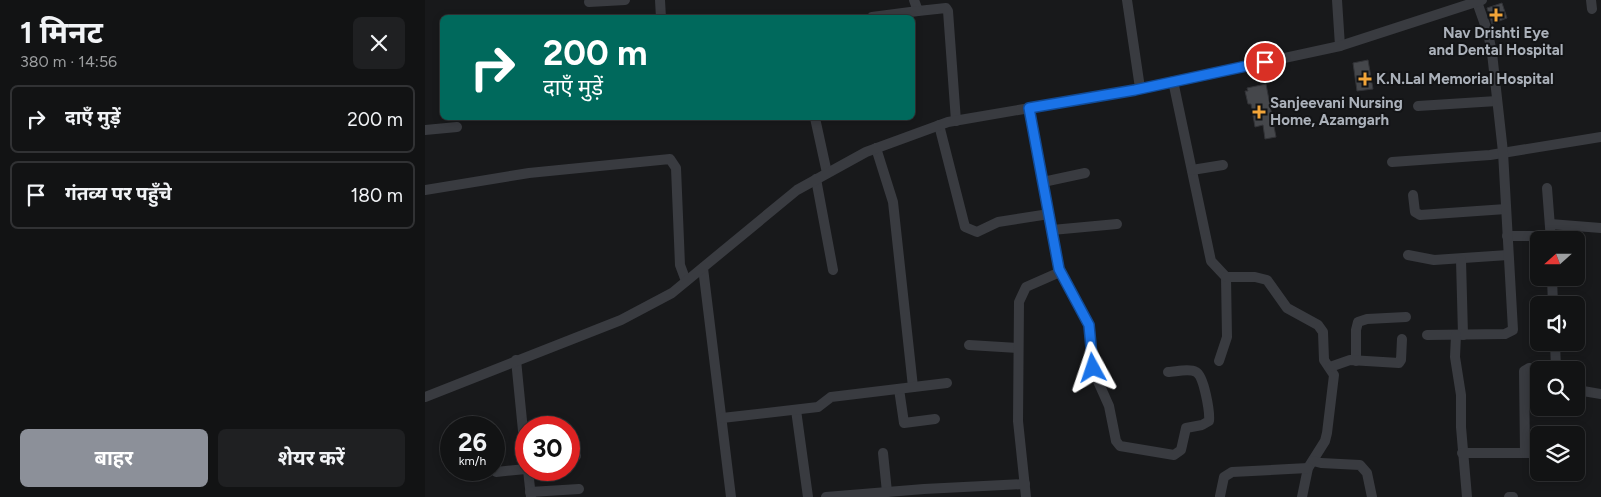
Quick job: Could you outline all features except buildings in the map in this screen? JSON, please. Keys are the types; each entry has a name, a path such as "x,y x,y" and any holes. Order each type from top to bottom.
{"street":[{"path":"589,2 625,0"},
{"path":"660,0 661,15"},
{"path":"914,0 918,11"},
{"path":"1127,0 1140,88"},
{"path":"1337,0 1340,46"},
{"path":"425,397 621,320 672,293 797,190 876,148 955,120 1173,82 1340,46 1479,1 1490,40 1503,152 1513,330 1505,334 1427,335"},
{"path":"887,15 941,7 945,8 948,12 955,120"},
{"path":"1173,82 1211,262 1226,277 1227,338 1219,360"},
{"path":"1418,106 1497,100"},
{"path":"1029,108 1060,272 1089,325 1093,368 1109,406 1116,441 1120,446 1174,455 1181,450 1186,428 1202,425 1209,421 1203,384 1198,374 1191,370 1168,372"},
{"path":"815,120 827,173"},
{"path":"939,125 965,227 977,232 1004,220 1049,214"},
{"path":"425,130 457,127"},
{"path":"1392,162 1480,156 1601,137"},
{"path":"876,148 893,202 913,387"},
{"path":"425,190 529,173 671,159 676,168 680,265 687,281"},
{"path":"1192,170 1223,165"},
{"path":"1043,182 1085,173"},
{"path":"816,179 833,270"},
{"path":"1547,188 1550,231"},
{"path":"1413,195 1415,212 1420,216 1506,209"},
{"path":"1052,230 1117,224"},
{"path":"1550,224 1601,228"},
{"path":"1507,236 1530,237"},
{"path":"1408,255 1430,260 1461,260 1509,256"},
{"path":"1461,260 1460,335 1455,357 1462,401 1463,454 1467,497"},
{"path":"703,268 731,497"},
{"path":"1026,497 1018,421 1017,348 1019,302 1023,291 1030,285 1060,272"},
{"path":"1226,277 1255,277 1267,280 1287,308 1321,328 1324,360 1330,366 1334,375 1325,441 1311,464 1301,497"},
{"path":"1356,361 1356,330 1358,322 1367,319 1407,317"},
{"path":"1330,366 1347,360 1399,363 1401,360 1402,339"},
{"path":"969,345 1017,348"},
{"path":"516,360 522,416"},
{"path":"1525,453 1524,371 1530,368"},
{"path":"722,418 818,407 831,397 947,383"},
{"path":"899,389 904,423 935,419"},
{"path":"1585,391 1601,394"},
{"path":"796,410 808,497"},
{"path":"883,453 887,492"},
{"path":"1463,454 1530,453"},
{"path":"1221,496 1224,477 1232,472 1321,463 1360,464 1367,472 1372,497"},
{"path":"529,481 531,494 579,489"},
{"path":"826,497 887,492 940,492 1025,484"},
{"path":"1509,497 1513,496"}],"place":[{"name":"Nav Drishti Eye and Dental Hospital","path":"1496,15"},
{"name":"K.N.Lal Memorial Hospital","path":"1365,79"},
{"name":"Sanjeevani Nursing Home, Azamgarh","path":"1259,112"}],"route":[{"path":"1093,368 1089,325 1059,269 1029,108 1135,90 1265,62"}]}
